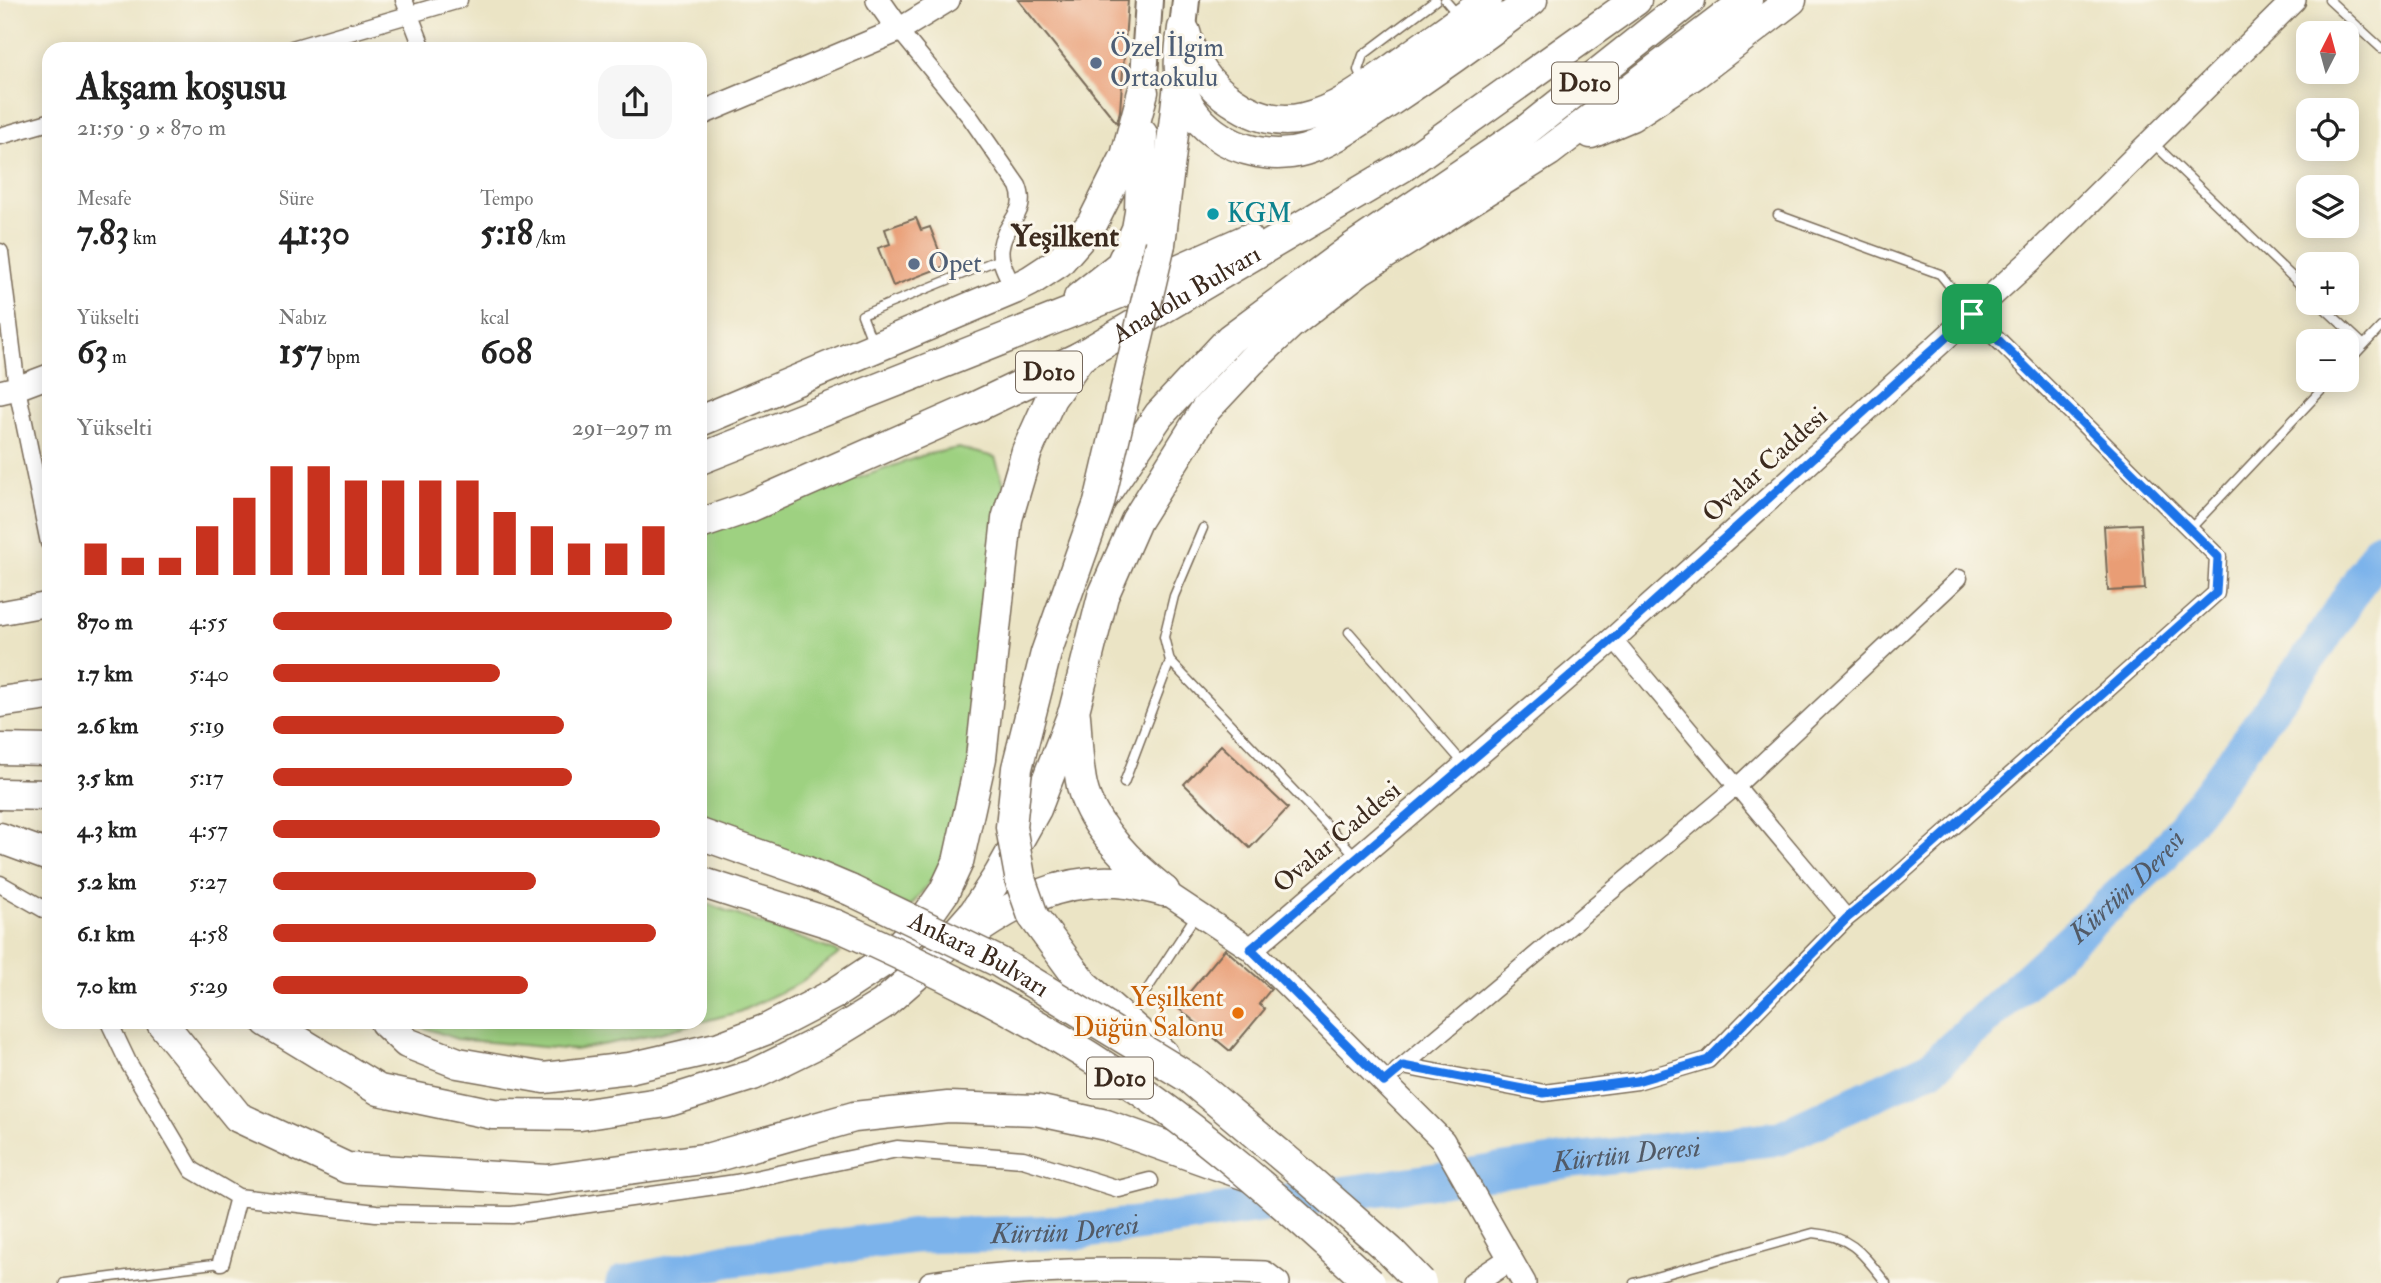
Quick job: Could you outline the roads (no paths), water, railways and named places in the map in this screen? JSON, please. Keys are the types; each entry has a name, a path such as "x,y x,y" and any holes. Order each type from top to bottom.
{"highway":[{"path":"1185,14 1190,54 1223,95 1249,113 1275,119 1302,118 1332,107 1366,88 1453,10 1487,0"},
{"path":"1179,83 1189,108 1229,145 1285,153 1304,150 1328,141 1433,72 1532,0"},
{"name":"Anadolu Bulvarı","path":"707,522 747,509 970,410 1080,357 1402,167 1636,0"},
{"name":"Anadolu Bulvarı","path":"1099,503 1159,415 1230,339 1351,249 1524,132 1689,0"},
{"path":"930,963 974,913 999,876 1036,809 1074,710 1103,596 1136,521 1206,409 1289,325 1361,269 1549,151 1747,0"},
{"path":"1549,151 1631,116 1696,73 1791,0"},
{"path":"1185,14 1160,244 1099,503 1046,653 1017,768 1011,827 1021,882 1032,916 1083,984 1189,1078"},
{"path":"707,418 1014,289 1059,262 1092,224 1126,156 1143,92"},
{"path":"930,367 1086,294 1121,265 1137,229 1140,212 1143,92"},
{"path":"707,456 1180,270 1380,181"},
{"path":"392,1029 407,1043 458,1063 544,1078 629,1068 720,1048 767,1029 834,994 884,961 925,919 944,892 958,862 981,758 1007,519 1027,451 1041,419 1051,397 1080,357"},
{"path":"0,702 42,696"},
{"path":"1074,710 1082,787 1098,825 1147,877 1164,891"},
{"path":"0,749 42,750"},
{"path":"0,794 42,795"},
{"name":"Ankara Bulvarı","path":"707,835 850,890 999,962 1189,1078 1300,1171 1390,1251 1421,1283"},
{"path":"0,838 42,853"},
{"path":"279,1029 379,1090 493,1114 580,1115 666,1102 753,1075 824,1040 883,1004 930,963 1003,912 1044,891 1092,884 1126,883 1164,891"},
{"name":"Ankara Bulvarı","path":"707,884 836,925 1003,1006 1107,1068 1195,1131 1298,1217 1370,1283"},
{"path":"167,1029 238,1117 347,1168 547,1180 710,1158 854,1118 948,1107 1036,1110 1106,1125 1249,1176"}],"main road":[{"path":"1143,92 1149,0"}],"street":[{"path":"311,42 408,7 458,0"},
{"path":"878,0 970,117 1018,186 1023,198 1020,210 1005,234 1000,249 1014,289"},
{"path":"707,111 899,30 948,0"},
{"name":"Ovalar Caddesi","path":"1251,949 1613,639 1972,314 2030,261 2294,0"},
{"path":"408,7 420,42"},
{"path":"0,136 42,124"},
{"path":"0,252 9,390 42,516"},
{"path":"1403,1066 1544,1093 1637,1081 1708,1060 1847,918 2216,593 2218,557 2191,527 1972,314"},
{"path":"9,390 42,378"},
{"path":"1384,1082 1737,786 1959,578"},
{"path":"0,613 42,605"},
{"path":"1613,639 1847,918"},
{"path":"0,884 42,908"},
{"path":"1164,891 1251,949 1443,1141 1524,1283"},
{"path":"112,1029 128,1062 192,1171 238,1197 376,1213 512,1215 736,1182 897,1149 1023,1159 1119,1189 1150,1181"},
{"path":"221,1262 238,1197"},
{"path":"1474,1283 1508,1257"},
{"path":"931,1283 971,1277 1142,1268 1265,1273 1278,1283"}],"lane":[{"path":"1366,88 1358,70 1363,55 1436,0"},
{"path":"2329,0 2381,48"},
{"path":"2151,141 2296,280"},
{"path":"1778,215 1940,274 1972,314"},
{"path":"875,349 862,315 1002,258"},
{"path":"2332,315 2364,345"},
{"path":"2359,350 2381,327"},
{"path":"2191,527 2320,392"},
{"path":"1203,528 1174,596 1164,637 1170,661 1357,856"},
{"path":"1349,632 1464,765"},
{"path":"1124,783 1170,661"},
{"path":"1139,1002 1198,913"},
{"path":"1634,1283 1813,1233 1832,1234 1858,1248 1886,1283"},
{"path":"64,1283 221,1262"}],"waterway":[{"name":"Kürtün Deresi","path":"623,1283 728,1260 915,1236 1081,1232 1573,1160 1780,1138 1932,1067 2161,857 2320,643 2381,547"}],"place":[{"name":"Özel İlgim Ortaokulu","path":"1096,63"},
{"name":"KGM","path":"1213,214"},
{"name":"Opet","path":"914,264"},
{"name":"Yeşilkent Düğün Salonu","path":"1238,1013"}],"district":[{"name":"Yeşilkent","path":"1065,236"}]}
